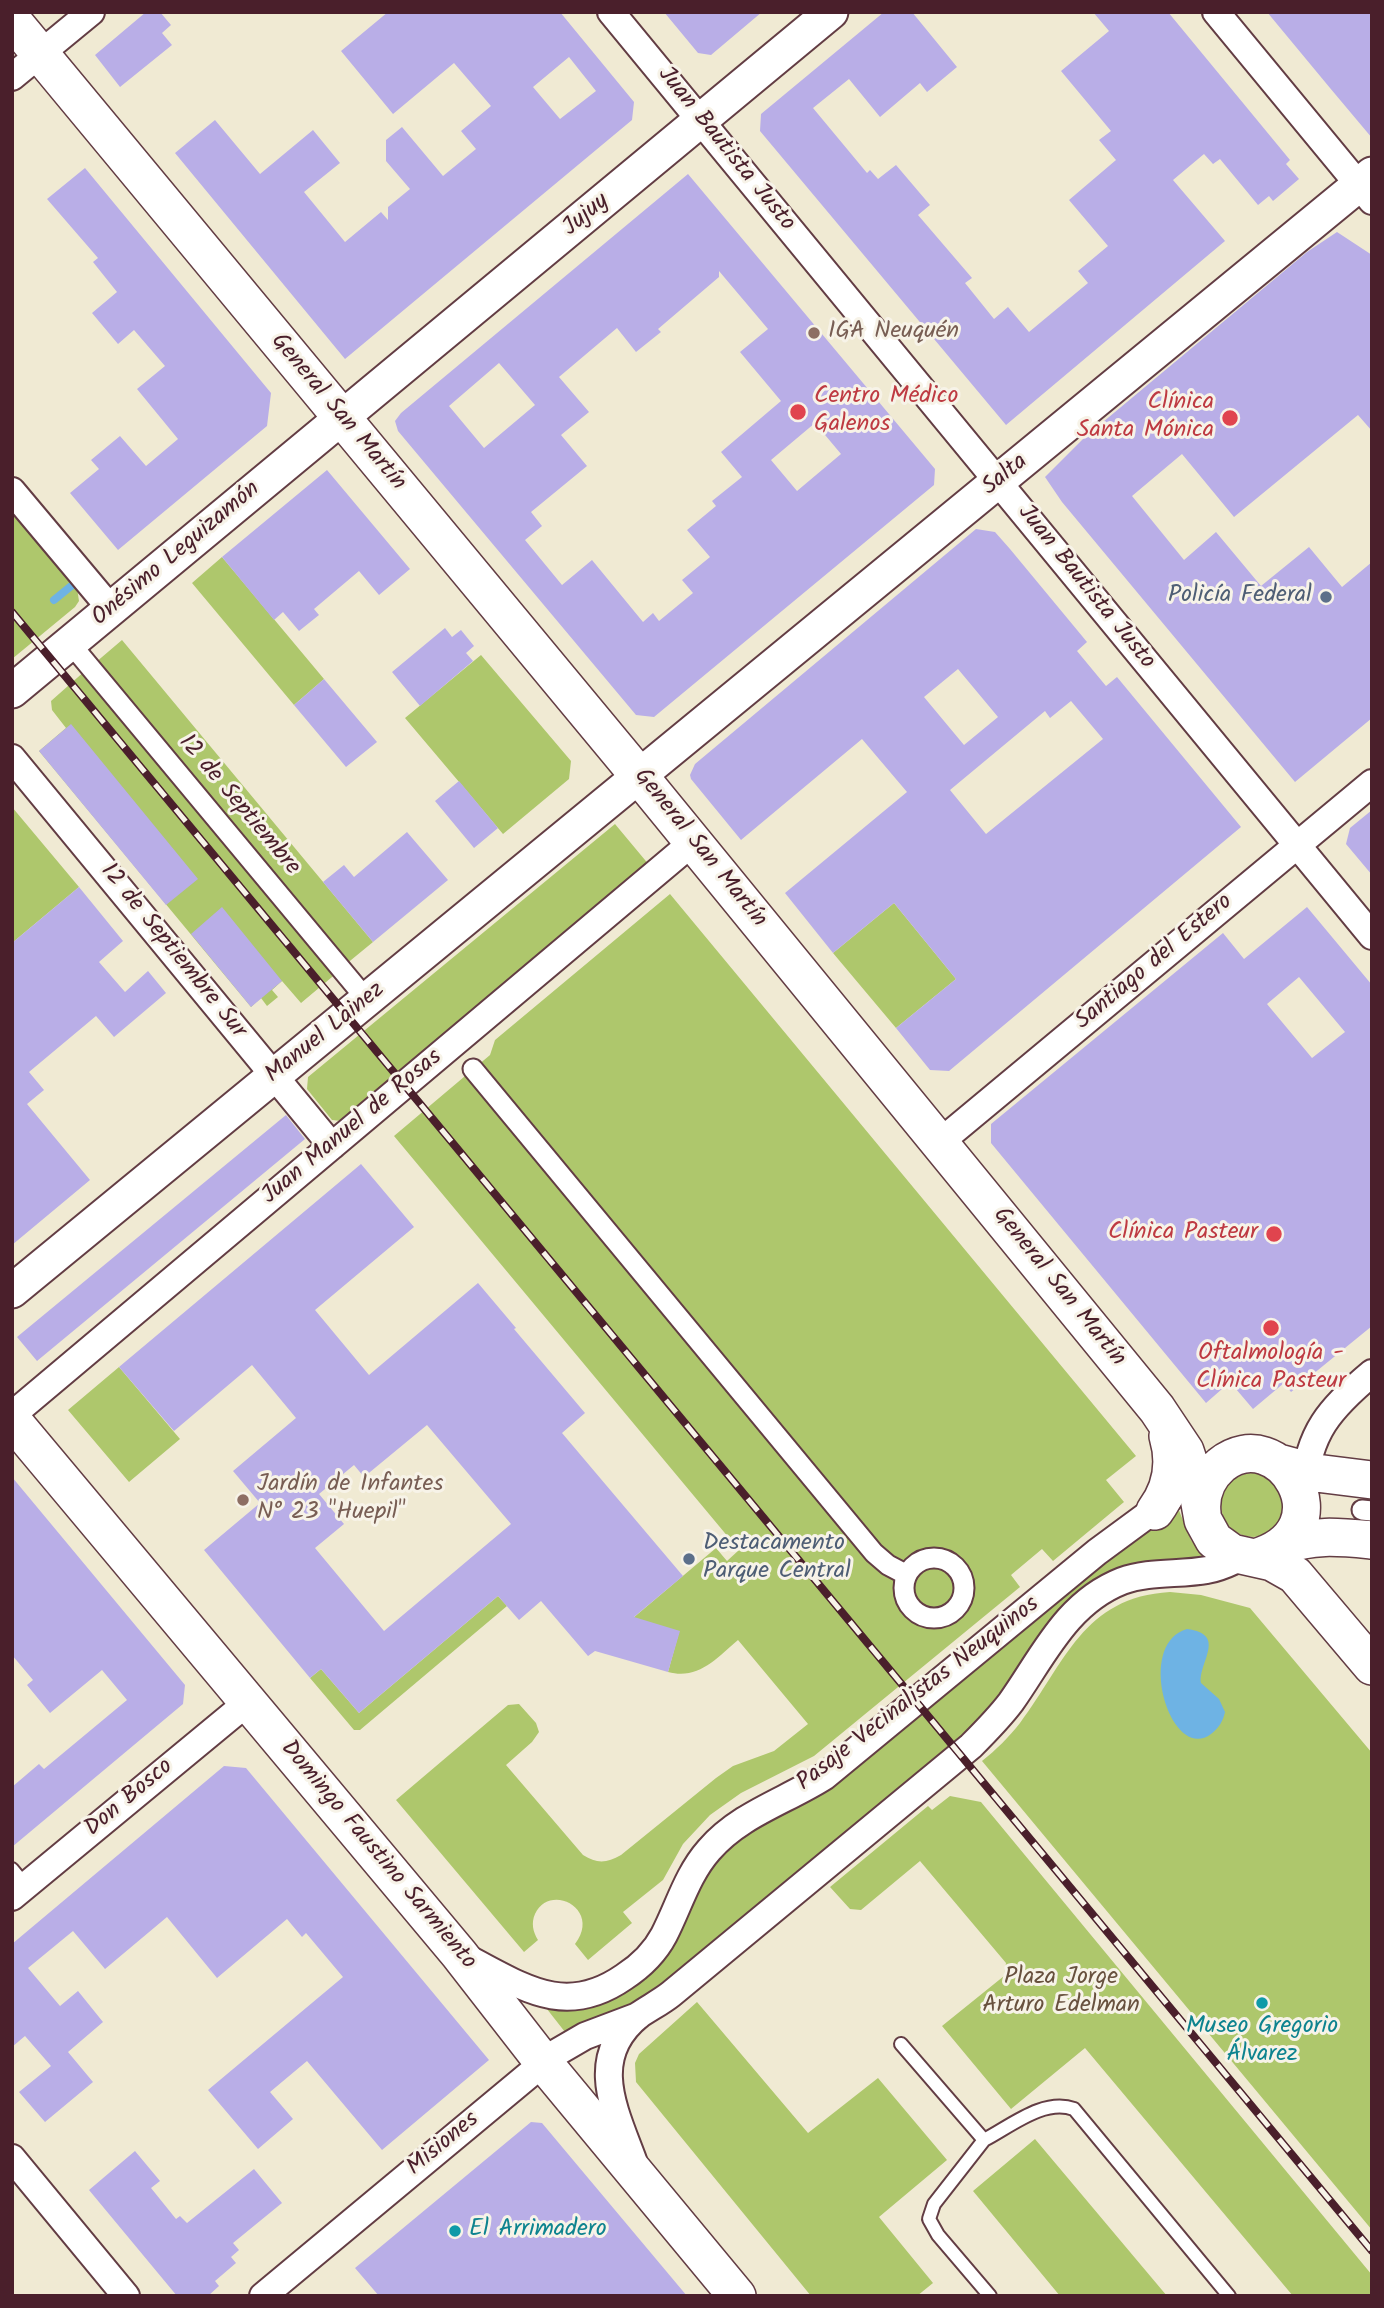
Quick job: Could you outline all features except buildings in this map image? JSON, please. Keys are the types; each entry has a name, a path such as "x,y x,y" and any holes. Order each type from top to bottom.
{"main road":[{"name":"General San Martín","path":"12,20 640,777 1157,1409 1185,1451 1210,1470"},
{"path":"1155,1511 1168,1487 1173,1459 1157,1409"},
{"name":"Domingo Faustino Sarmiento","path":"12,1417 459,1954 543,2062 737,2296"},
{"path":"1252,1455 1292,1466 1366,1510 1321,1536 1299,1540 1259,1554 1232,1553 1214,1539 1206,1527 1201,1498 1214,1472 1210,1470 1238,1457 1252,1455"},
{"path":"1259,1554 1296,1531 1302,1511 1292,1466"},
{"path":"1259,1554 1295,1575 1372,1666"}],"street":[{"path":"12,77 90,12"},
{"name":"Juan Bautista Justo","path":"611,12 1372,936"},
{"name":"Jujuy","path":"342,419 831,12"},
{"path":"1216,12 1367,187"},
{"name":"Salta","path":"640,777 998,482 1367,187"},
{"name":"Onésimo Leguizamón","path":"12,691 342,419"},
{"path":"12,491 111,609"},
{"name":"12 de Septiembre","path":"70,643 368,1000"},
{"name":"12 de Septiembre Sur","path":"12,758 332,1146"},
{"name":"Manuel Lainez","path":"12,1291 640,777"},
{"name":"Santiago del Estero","path":"939,1143 1372,783"},
{"name":"Juan Manuel de Rosas","path":"12,1417 693,842"},
{"path":"473,1069 874,1553 888,1565 907,1575"},
{"path":"1292,1466 1328,1415 1372,1373"},
{"name":"Pasaje Vecinalistas Neuquinos","path":"459,1954 535,1993 554,1997 585,1995 615,1984 638,1966 660,1942 692,1873 708,1850 727,1833 756,1813 825,1776 1103,1548 1210,1470"},
{"name":"Pasaje Vecinalistas Neuquinos","path":"640,2179 611,2098 608,2076 608,2064 616,2043 639,2016 671,1994 971,1746 1001,1715 1067,1620 1092,1597 1133,1577 1206,1571 1259,1554"},
{"name":"Don Bosco","path":"17,1884 248,1702"},
{"name":"Misiones","path":"263,2296 543,2062 574,2042 639,2016"},
{"path":"12,2158 126,2296"}],"lane":[{"path":"901,2044 984,2140"},
{"path":"990,2296 938,2235 929,2219 934,2204 984,2140 1049,2106 1062,2105 1074,2109 1229,2296"}],"green space":[{"path":"12,509 77,588 79,601 12,659"},
{"path":"222,557 324,679 294,705 192,583"},
{"path":"122,640 373,942 345,965 95,663"},
{"path":"481,655 571,761 569,779 503,834 405,718"},
{"path":"86,670 338,972 301,1003 282,981 272,990 278,997 267,1006 261,998 251,1007 39,751 66,728 52,710 51,701"},
{"path":"12,807 79,887 12,943"},
{"path":"615,824 650,866 342,1121 332,1120 307,1089 308,1077"},
{"path":"670,894 1136,1456 1106,1480 1124,1502 1053,1561 1042,1549 1011,1575 1020,1587 814,1756 741,1793 710,1815 683,1844 663,1880 623,1912 632,1923 588,1960 575,1944 582,1931 582,1920 578,1911 561,1900 551,1900 542,1905 535,1914 533,1927 538,1940 524,1952 396,1800 508,1705 519,1704 536,1723 539,1732 532,1742 506,1765 583,1855 597,1861 607,1861 621,1855 733,1766 774,1751 808,1724 738,1640 706,1666 679,1674 668,1672 679,1632 620,1629 716,1548 727,1561 739,1550 394,1136 490,1055 495,1040"},
{"path":"894,903 956,979 896,1028 833,953"},
{"path":"119,1367 180,1439 129,1482 68,1410"},
{"path":"1253,1473 1271,1479 1279,1487 1285,1505 1279,1523 1271,1531 1253,1537 1235,1531 1227,1523 1221,1505 1227,1487 1235,1479"},
{"path":"1178,1508 1191,1540 1207,1561 1131,1572 993,1712 676,1977 623,2010 565,2032 543,2004 598,2001 712,1860 1096,1561"},
{"path":"1170,1592 1201,1595 1250,1608 1372,1753 1372,2230 982,1761 1020,1723 1064,1657 1096,1620 1116,1606 1140,1597"},
{"path":"498,1596 507,1606 360,1730 354,1730 310,1678 321,1669 359,1713"},
{"name":"Plaza Jorge Arturo Edelman","path":"950,1796 981,1802 1372,2275 1372,2296 1293,2296 1085,2048 1011,2109 942,2026 1004,1976 1006,1963 920,1861 861,1910 850,1909 830,1887 928,1806 932,1810"},
{"path":"697,2002 808,2133 878,2078 947,2160 879,2217 933,2283 917,2296 811,2296 636,2082 635,2063 639,2054"},
{"path":"1035,2139 1167,2296 1060,2296 973,2191"}],"water":[{"path":"1187,1629 1199,1632 1209,1643 1201,1683 1219,1699 1225,1712 1214,1732 1196,1739 1183,1732 1172,1718 1164,1698 1161,1677 1163,1656 1171,1639"}],"waterway":[{"path":"54,600 81,578"}],"railway":[{"path":"12,612 1372,2251"}],"place":[{"name":"IGA Neuquén","path":"814,333"},
{"name":"Centro Médico Galenos","path":"798,412"},
{"name":"Clínica Santa Mónica","path":"1230,418"},
{"name":"Policía Federal","path":"1326,597"},
{"name":"Clínica Pasteur","path":"1274,1234"},
{"name":"Oftalmología - Clínica Pasteur","path":"1271,1328"},
{"name":"Jardín de Infantes N° 23 \"Huepil\"","path":"243,1500"},
{"name":"Destacamento Parque Central","path":"689,1559"},
{"name":"Museo Gregorio Álvarez","path":"1262,2003"},
{"name":"El Arrimadero","path":"455,2231"}]}
